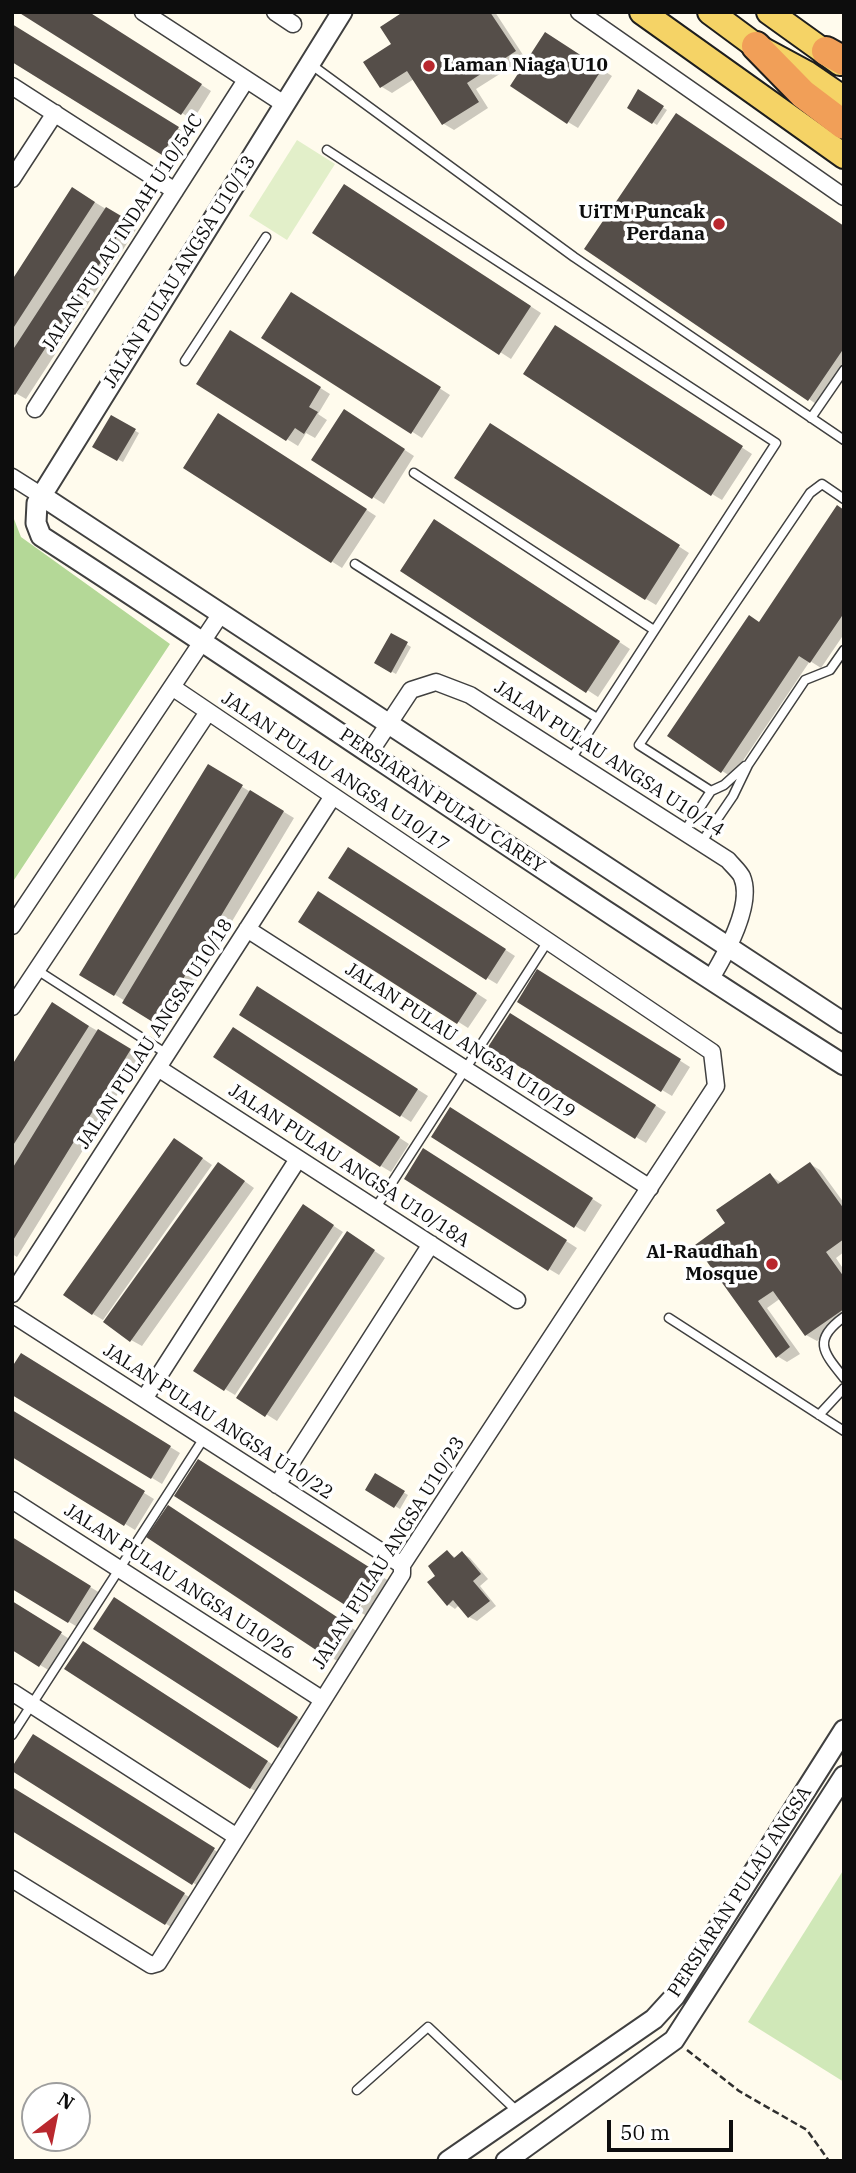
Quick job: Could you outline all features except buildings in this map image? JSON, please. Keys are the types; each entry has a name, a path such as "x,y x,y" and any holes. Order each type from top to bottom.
{"highway":[{"path":"757,46 803,94 844,125"}],"main road":[{"path":"642,12 844,156"},
{"path":"710,12 757,46 806,73 844,99"},
{"path":"769,12 838,59"}],"street":[{"path":"143,12 284,104"},
{"path":"275,12 293,23"},
{"name":"JALAN PULAU ANGSA U10/13","path":"41,536 36,523 37,503 342,12"},
{"path":"579,12 844,197"},
{"name":"JALAN PULAU INDAH U10/54C","path":"35,410 246,80"},
{"path":"12,86 174,191"},
{"path":"12,179 55,113"},
{"path":"12,477 42,496"},
{"name":"PERSIARAN PULAU CAREY","path":"42,496 844,1023"},
{"name":"PERSIARAN PULAU CAREY","path":"41,536 710,980 844,1065"},
{"path":"12,926 220,615"},
{"name":"JALAN PULAU ANGSA U10/14","path":"370,752 411,690 436,682 470,695 728,860 742,878 744,904 729,948 710,980"},
{"name":"JALAN PULAU ANGSA U10/17","path":"172,687 712,1052"},
{"path":"12,1007 208,712"},
{"name":"JALAN PULAU ANGSA U10/18","path":"12,1294 333,796"},
{"name":"JALAN PULAU ANGSA U10/19","path":"247,929 650,1188"},
{"name":"JALAN PULAU ANGSA U10/23","path":"12,1879 151,1965 158,1963 402,1574 402,1565 716,1086 712,1052"},
{"name":"JALAN PULAU ANGSA U10/18A","path":"158,1069 517,1300"},
{"path":"144,1399 298,1159"},
{"path":"277,1485 431,1244"},
{"name":"JALAN PULAU ANGSA U10/22","path":"12,1314 402,1565"},
{"name":"JALAN PULAU ANGSA U10/26","path":"12,1500 323,1700"},
{"path":"12,1692 237,1837"},
{"name":"PERSIARAN PULAU ANGSA","path":"448,2161 654,2019 675,1996 844,1730"},
{"name":"PERSIARAN PULAU ANGSA","path":"506,2161 674,2040 844,1776"},
{"path":"654,2019 674,2040"}],"lane":[{"path":"309,63 574,257 844,440"},
{"path":"327,150 776,443 571,759"},
{"path":"185,361 266,237"},
{"path":"811,418 844,370"},
{"path":"414,473 654,630"},
{"path":"711,791 639,745 810,493 822,484 844,499"},
{"path":"355,564 597,718"},
{"path":"701,843 733,796 748,765 805,680 830,670 844,650"},
{"path":"684,832 711,791 724,785 748,765"},
{"path":"375,1209 548,941"},
{"path":"37,970 167,1054"},
{"path":"844,1317 827,1329 823,1344 828,1359 844,1378"},
{"path":"669,1318 844,1431"},
{"path":"819,1415 844,1388"},
{"path":"12,1735 204,1438"},
{"path":"357,2091 428,2028 518,2112"}],"path":[{"path":"674,2040 739,2091 807,2130 829,2161"}],"green space":[{"path":"297,140 335,164 287,240 249,216"},
{"path":"12,514 21,537 170,644 12,883"},
{"path":"844,1869 844,2082 748,2022"}],"place":[{"name":"Laman Niaga U10","path":"429,66"},
{"name":"UiTM Puncak Perdana","path":"719,224"},
{"name":"Al-Raudhah Mosque","path":"772,1264"}]}
